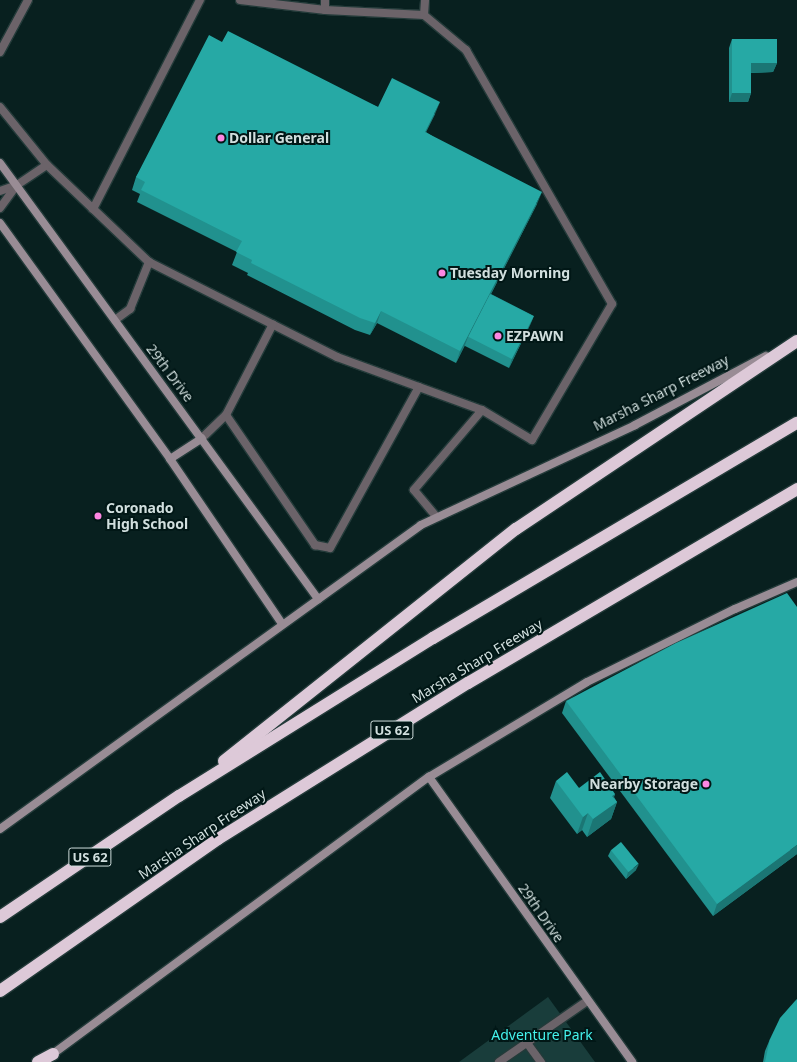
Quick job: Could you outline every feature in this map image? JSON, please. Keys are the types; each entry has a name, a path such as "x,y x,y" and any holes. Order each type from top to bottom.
{"highway":[{"path":"179,796 516,529 797,340"},
{"name":"US 62","path":"0,917 179,796 433,638 797,423"},
{"name":"Marsha Sharp Freeway","path":"0,991 218,839 468,683 797,489"},
{"path":"38,1062 53,1054"}],"main road":[{"name":"29th Drive","path":"0,163 318,599"},
{"path":"0,223 170,459 282,624"},
{"name":"Marsha Sharp Freeway","path":"0,829 421,525 635,425 797,340"},
{"path":"170,459 202,438"},
{"path":"43,1062 429,777 587,682 735,609 797,582"},
{"name":"29th Drive","path":"429,777 587,1001 632,1062"}],"lane":[{"path":"0,52 28,0"},
{"path":"93,209 200,0"},
{"path":"0,107 47,165 149,262 337,357 482,410 532,440 612,304 466,50 424,15 325,10 240,0"},
{"path":"325,0 325,10"},
{"path":"424,15 425,0"},
{"path":"0,191 17,185 47,165"},
{"path":"0,208 17,185"},
{"path":"115,320 130,309 149,262"},
{"path":"202,438 226,415 273,324"},
{"path":"226,415 315,545 330,548 419,387"},
{"path":"437,517 414,490 482,410"},
{"path":"499,1062 587,1001"},
{"path":"527,1042 541,1062"}],"green space":[{"name":"Adventure Park","path":"548,997 595,1062 459,1062"}],"building":[{"path":"228,31 378,107 392,78 440,102 425,132 542,192 460,351 381,311 375,323 360,318 251,263 252,260 236,252 242,241 141,190 145,182 136,177 209,35 222,42"},
{"path":"732,39 777,39 777,63 751,63 751,93 732,93"},
{"name":"EZPAWN","path":"490,294 534,316 512,359 468,337"},
{"name":"Nearby Storage","path":"787,593 797,607 797,845 717,904 566,701 676,643"},
{"path":"567,772 579,788 600,772 615,794 612,796 617,802 593,819 588,813 583,817 556,781"},
{"path":"621,842 639,864 629,872 611,850"},
{"path":"797,999 797,1062 765,1062 770,1039 780,1018"}],"place":[{"name":"Dollar General","path":"221,138"},
{"name":"Tuesday Morning","path":"442,273"},
{"name":"EZPAWN","path":"498,336"},
{"name":"Coronado High School","path":"98,516"},
{"name":"Nearby Storage","path":"706,784"}]}
